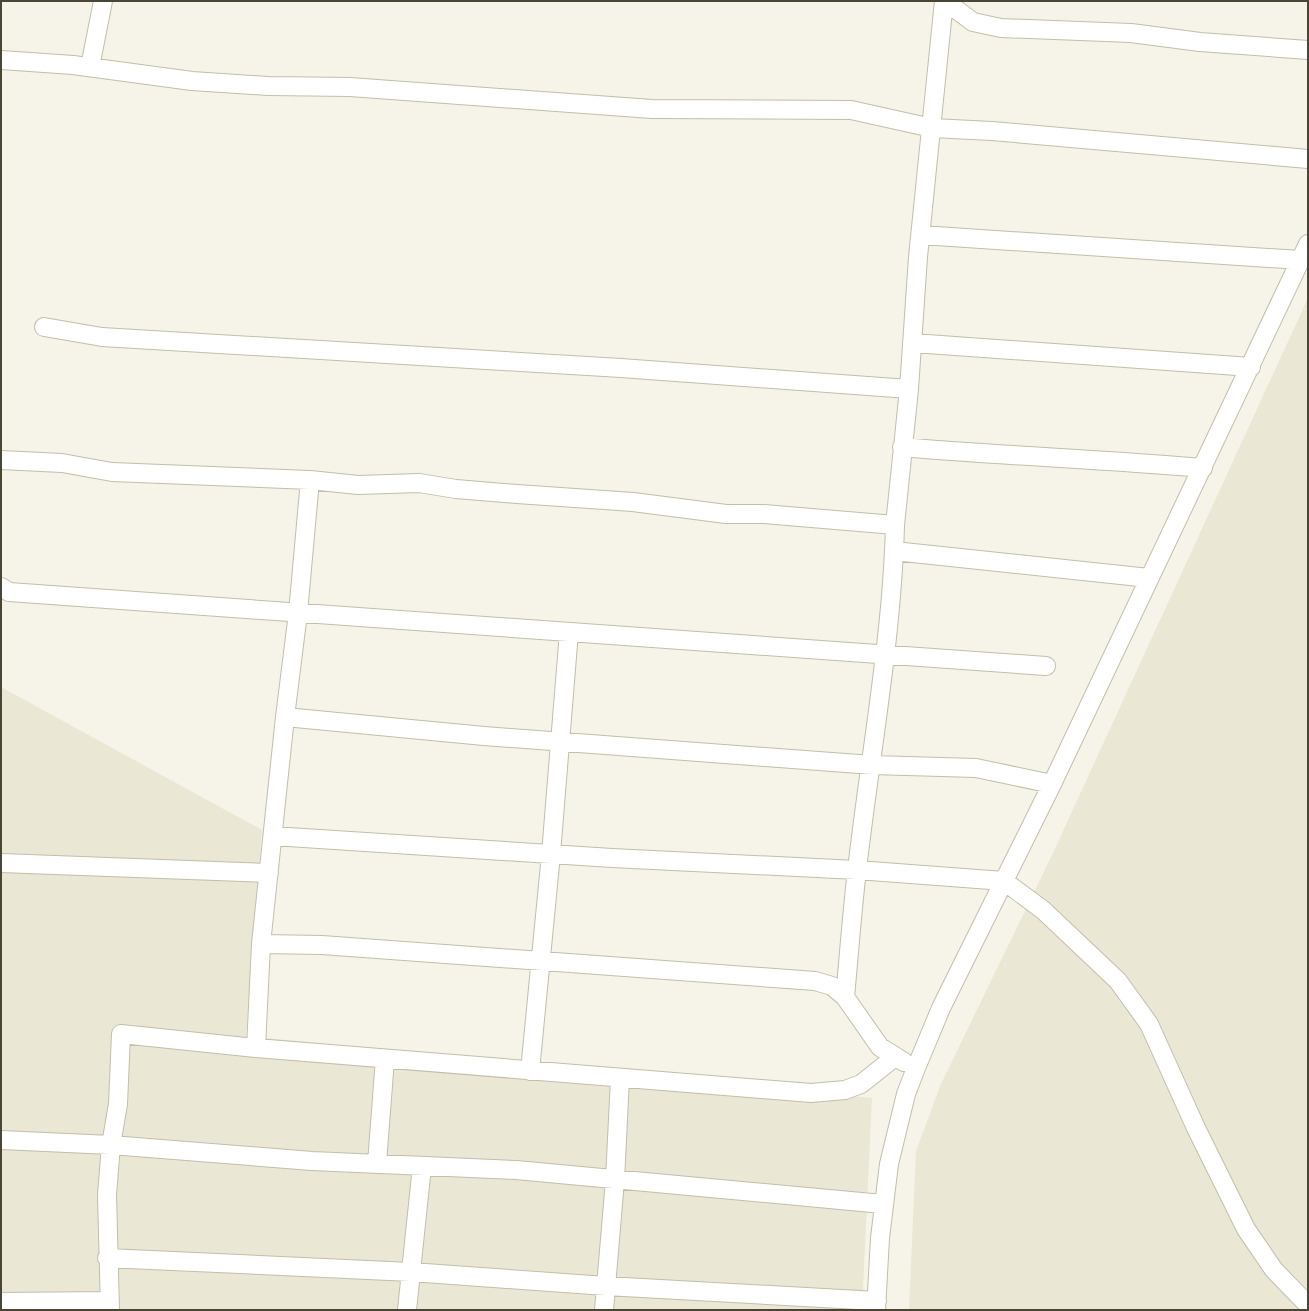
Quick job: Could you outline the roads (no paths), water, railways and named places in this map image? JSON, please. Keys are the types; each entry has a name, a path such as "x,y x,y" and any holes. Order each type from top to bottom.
{"street":[{"path":"90,67 103,1"},
{"path":"945,1 972,22 1001,28 1131,33 1200,42 1308,50"},
{"path":"845,997 856,870 872,765 884,655 902,446 909,389 921,235 945,1"},
{"path":"1,60 90,67 192,81 268,86 366,88 652,109 851,110 932,128 992,131 1308,159"},
{"path":"107,1258 411,1272 876,1305 883,1204 889,1164 906,1094 916,1068 941,1008 1052,784 1251,367 1304,252 921,235"},
{"path":"44,327 102,337 629,369 909,389"},
{"path":"913,343 1251,367"},
{"path":"902,446 978,454 1114,460 1203,468"},
{"path":"1,460 62,463 112,472 310,480 358,485 419,483 456,489 633,502 711,512 764,514 895,525"},
{"path":"256,1048 261,944 285,717 298,613 310,480"},
{"path":"894,551 1149,578"},
{"path":"1,587 8,592 1046,666"},
{"path":"530,1071 551,854 569,632"},
{"path":"285,717 560,741 872,765 976,768 1052,784"},
{"path":"273,836 551,854 856,870 1004,881 1044,910 1108,971 1149,1024 1196,1128 1246,1229 1274,1270 1308,1305"},
{"path":"1,863 269,873"},
{"path":"261,944 322,945 815,982 832,986 845,997 880,1047 916,1068"},
{"path":"1,1302 110,1306 107,1258 107,1195 111,1145 118,1104 121,1034 256,1048 811,1093 845,1090 861,1084 895,1057"},
{"path":"377,1163 385,1059"},
{"path":"604,1310 615,1180 620,1078"},
{"path":"1,1140 111,1145 242,1156 516,1170 883,1204"},
{"path":"407,1310 422,1166"}]}
